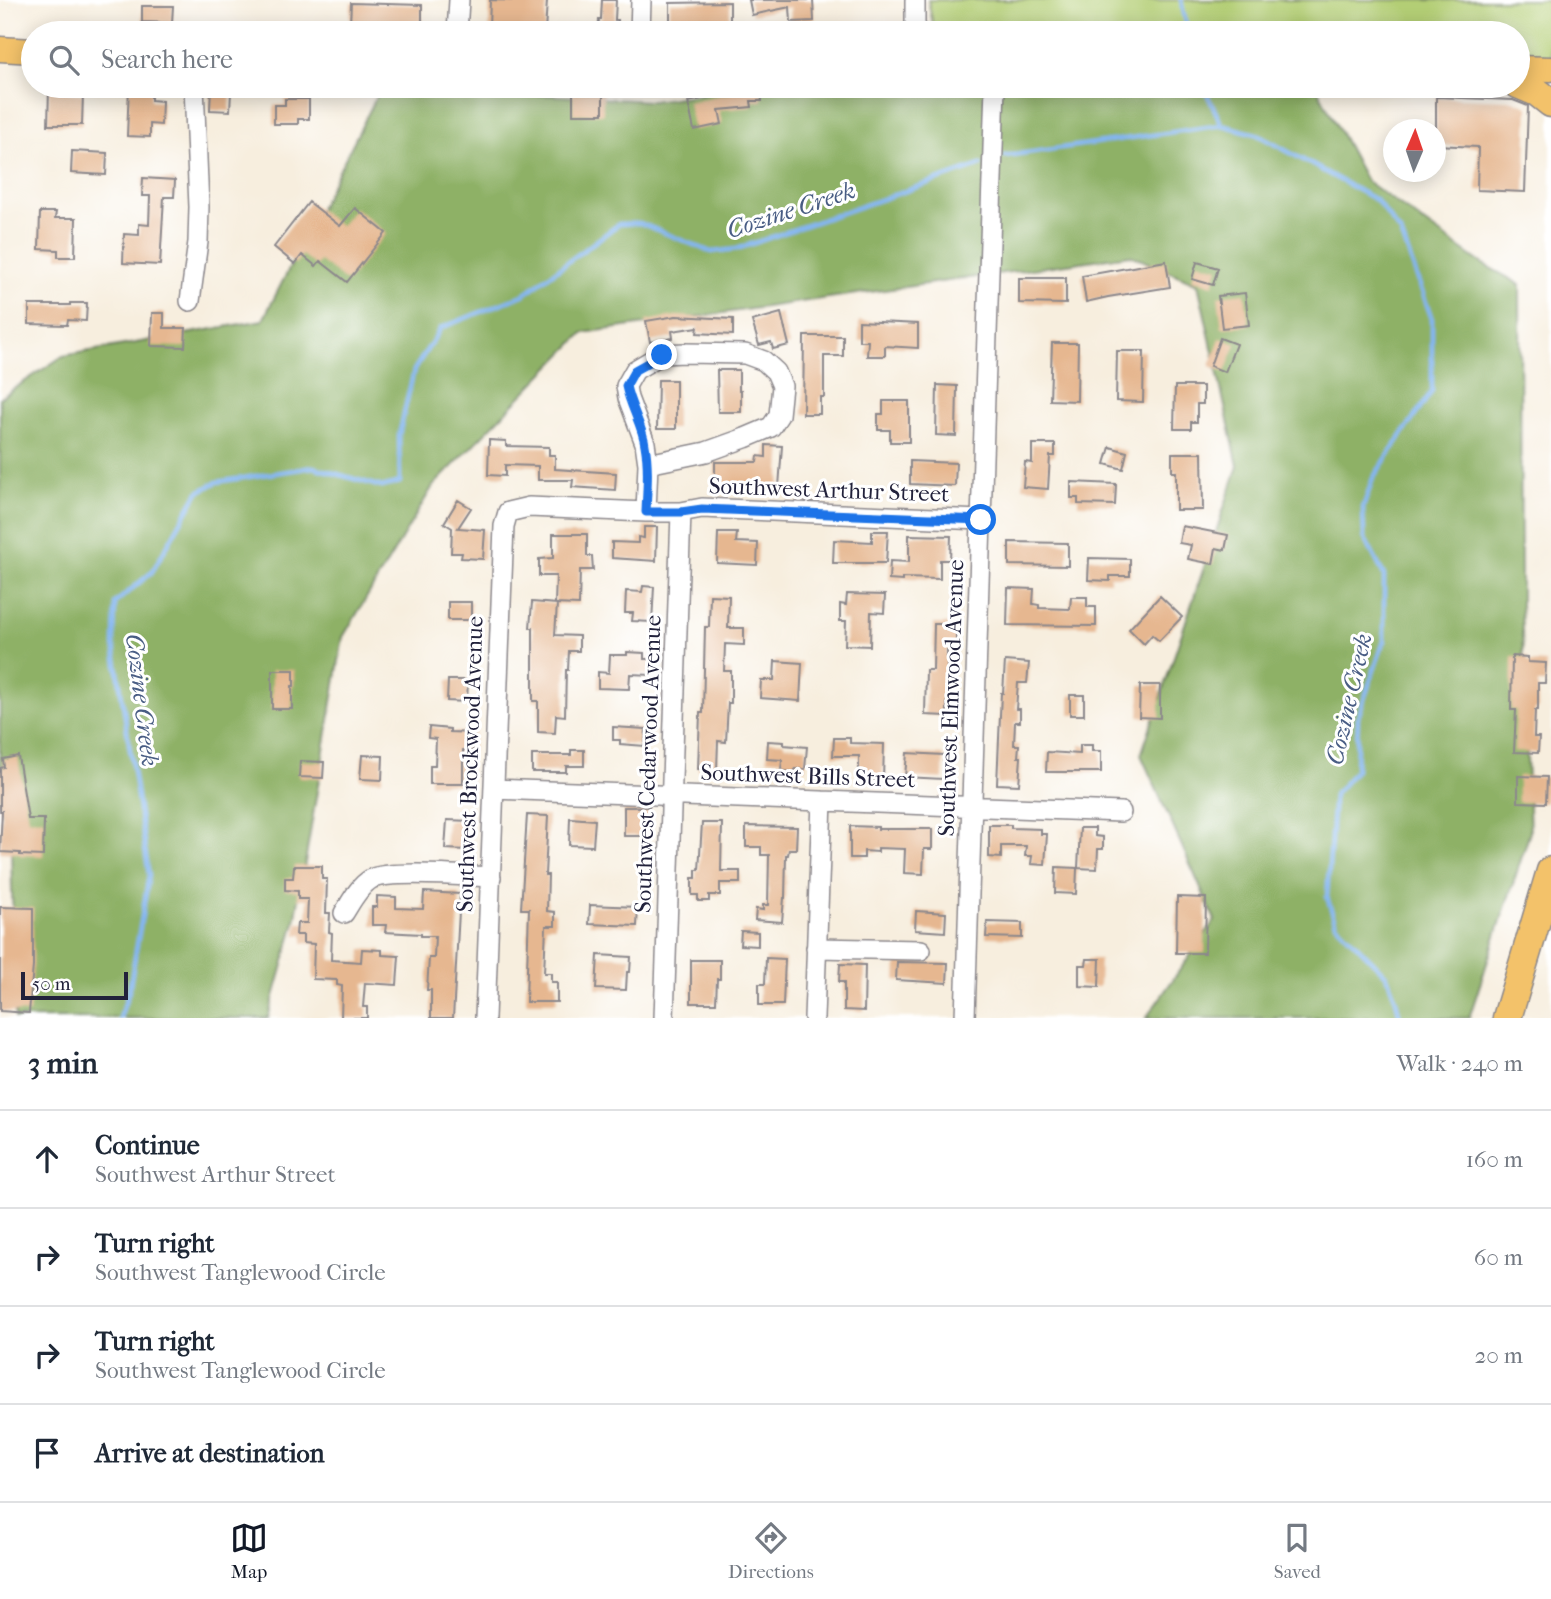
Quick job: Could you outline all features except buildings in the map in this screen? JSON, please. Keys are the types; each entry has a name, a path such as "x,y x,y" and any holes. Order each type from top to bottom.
{"highway":[{"path":"1530,89 1551,103"},
{"path":"1507,1018 1551,872"}],"main road":[{"path":"0,49 21,50"},
{"path":"1530,68 1551,69"}],"street":[{"path":"457,21 458,0"},
{"path":"640,21 641,0"},
{"path":"915,0 915,21"},
{"path":"190,301 198,242 199,207 194,98"},
{"name":"Southwest Elmwood Avenue","path":"965,1018 995,98"},
{"path":"646,512 648,464 645,443 626,386 635,370 662,355 697,353 744,355 764,361 776,372 782,386 779,415 771,427 706,452 648,464"},
{"name":"Southwest Arthur Street","path":"508,512 529,507 646,512 702,509 981,520"},
{"name":"Southwest Brockwood Avenue","path":"485,1018 504,526 508,512"},
{"name":"Southwest Cedarwood Avenue","path":"664,1018 681,512"},
{"name":"Southwest Bills Street","path":"494,789 1121,812"},
{"path":"814,1018 822,801"},
{"path":"344,913 364,885 373,878 389,874 491,877"},
{"path":"816,948 920,950"}],"green space":[{"path":"928,0 1551,0 1551,68 1530,67 1530,21 932,21"},
{"path":"376,98 597,98 651,101 673,98 1322,98 1366,181 1481,263 1520,284 1521,606 1530,832 1469,1018 1146,1018 1215,920 1141,755 1238,466 1198,284 1130,255 583,333 433,486 343,637 295,922 268,1018 15,1018 11,849 0,802 0,398 63,356 263,320"}],"waterway":[{"path":"1181,0 1185,21"},
{"path":"1209,98 1222,125"},
{"name":"Cozine Creek","path":"1005,156 1222,125 1256,134 1376,200 1401,233 1432,319 1432,391 1373,478 1363,508 1364,537 1384,575 1384,641 1358,717 1356,770 1334,795 1327,897 1336,924 1387,976 1400,1018"},
{"name":"Cozine Creek","path":"120,1018 129,991 149,875 114,645 115,603 152,572 198,492 217,482 313,467 382,487 400,482 399,435 414,370 441,328 523,295 619,224 640,223 711,252 737,249 981,165"}],"route":[{"path":"662,355 635,370 626,386 645,443 648,464 646,512 702,509 981,520"}]}
